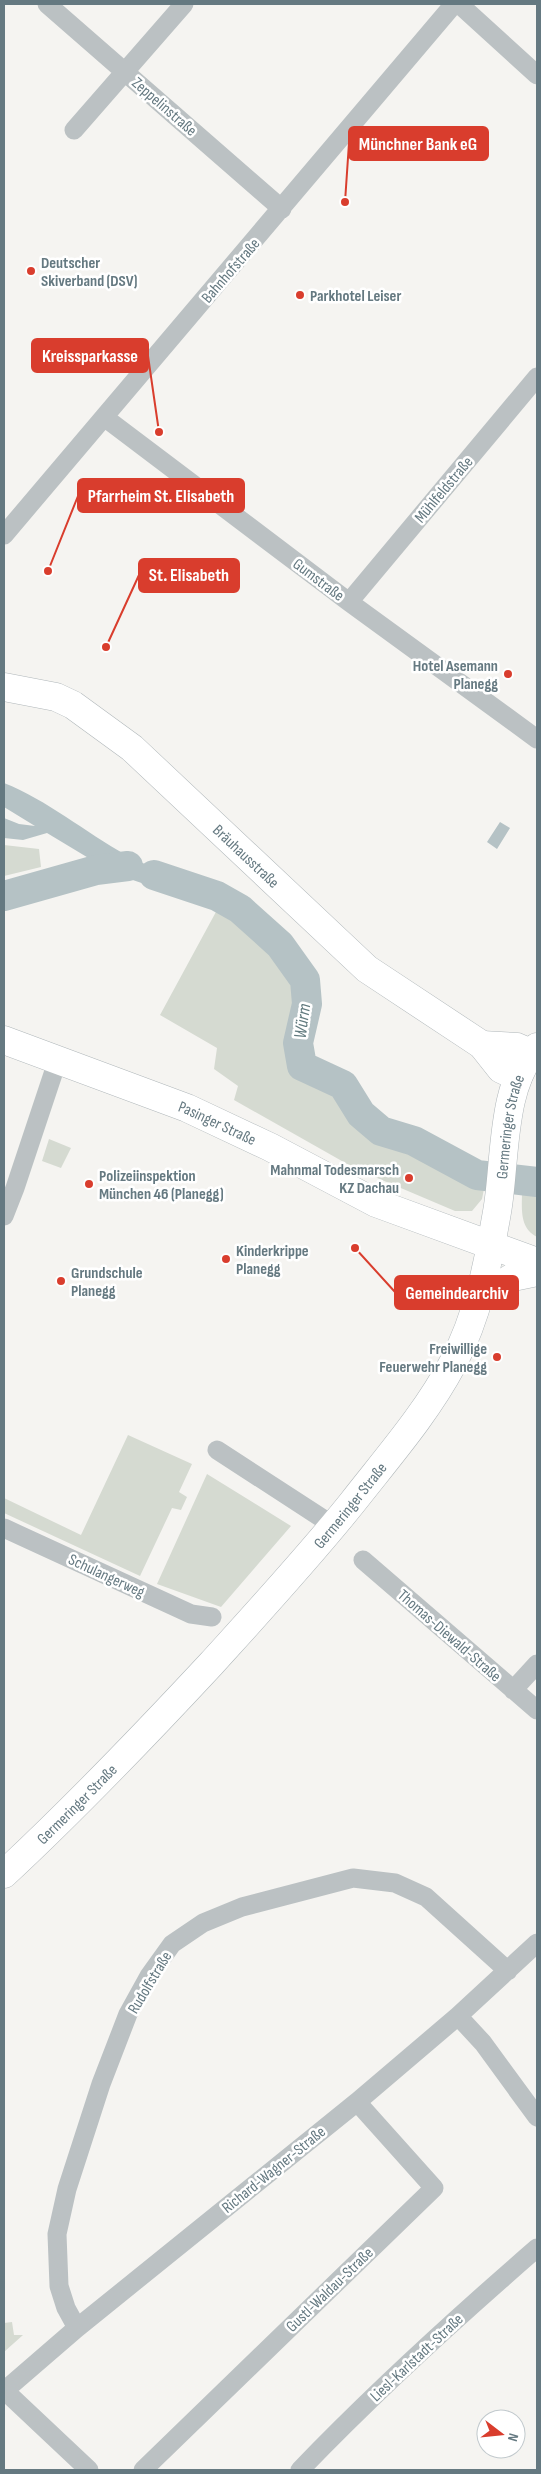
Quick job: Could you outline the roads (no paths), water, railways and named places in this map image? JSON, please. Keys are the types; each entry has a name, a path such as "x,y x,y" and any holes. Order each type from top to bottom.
{"main road":[{"name":"Bräuhausstraße","path":"4,687 41,693 73,705 132,748 367,969 482,1045 501,1069 518,1077"},
{"name":"Pasinger Straße","path":"4,1040 187,1108 270,1147 376,1203 537,1262"},
{"path":"482,1045 534,1050"},
{"name":"Germeringer Straße","path":"4,1874 155,1724 256,1615 334,1526 433,1397 472,1323 491,1245 518,1077 534,1050"},
{"path":"479,1298 513,1277 537,1272"}],"street":[{"name":"Zeppelinstraße","path":"47,4 282,209"},
{"path":"74,130 184,4"},
{"name":"Bahnhofstraße","path":"4,535 454,4"},
{"path":"459,4 537,75"},
{"name":"Mühlfeldstraße","path":"350,602 537,377"},
{"name":"Gumstraße","path":"104,417 350,602 537,739"},
{"path":"4,1216 16,1188 58,1059"},
{"path":"217,1450 334,1526"},
{"name":"Schulangerweg","path":"4,1528 191,1614 212,1617"},
{"name":"Thomas-Diewald-Straße","path":"364,1560 537,1710"},
{"path":"514,1690 537,1664"},
{"name":"Rudolfstraße","path":"77,2328 66,2308 58,2286 57,2234 67,2189 101,2084 128,2014 149,1976 172,1944 203,1923 242,1907 352,1878 395,1883 426,1897 508,1971"},
{"name":"Richard-Wagner-Straße","path":"4,2390 77,2328 357,2102 458,2016 537,1943"},
{"path":"458,2016 483,2043 537,2117"},
{"name":"Gustl-Waldau-Straße","path":"143,2470 434,2188 357,2102"},
{"name":"Liesl-Karlstadt-Straße","path":"300,2470 347,2421 445,2328 537,2248"},
{"path":"4,2390 88,2470"}],"waterway":[{"name":"Würm","path":"4,896 96,870 128,866"},
{"name":"Würm","path":"154,875 217,896 240,909 280,945 305,980 307,1004 298,1043 302,1066 343,1085 361,1114 381,1131 414,1141 477,1175 537,1182"}],"place":[{"name":"Münchner Bank eG","path":"345,202"},
{"name":"Deutscher Skiverband (DSV)","path":"31,271"},
{"name":"Parkhotel Leiser","path":"300,295"},
{"name":"Kreissparkasse","path":"159,432"},
{"name":"Pfarrheim St. Elisabeth","path":"48,571"},
{"name":"St. Elisabeth","path":"106,647"},
{"name":"Hotel Asemann Planegg","path":"508,674"},
{"name":"Mahnmal Todesmarsch KZ Dachau","path":"409,1178"},
{"name":"Polizeiinspektion München 46 (Planegg)","path":"89,1184"},
{"name":"Gemeindearchiv","path":"355,1248"},
{"name":"Kinderkrippe Planegg","path":"226,1259"},
{"name":"Grundschule Planegg","path":"61,1281"},
{"name":"Freiwillige Feuerwehr Planegg","path":"497,1357"}]}
